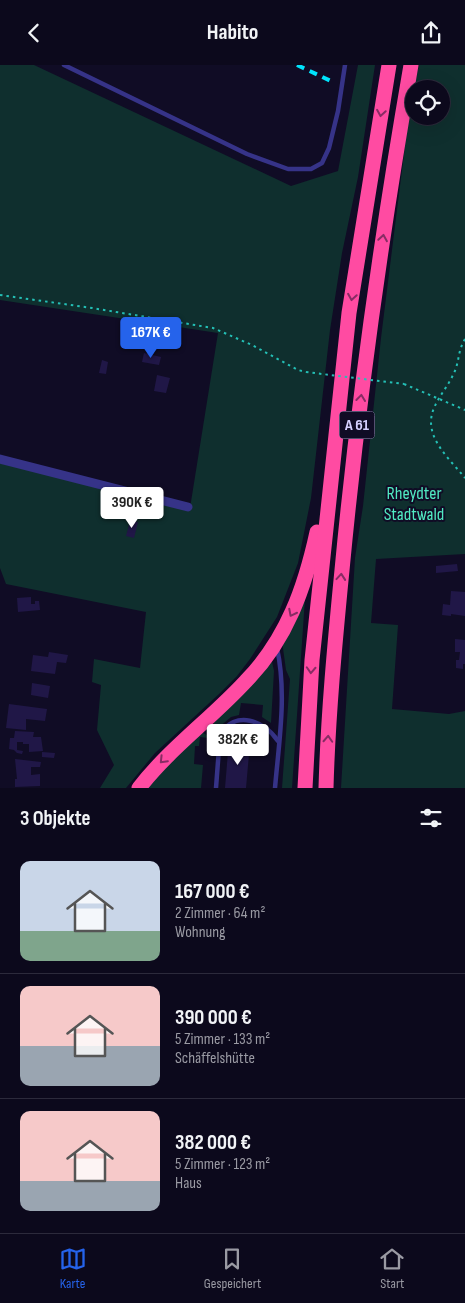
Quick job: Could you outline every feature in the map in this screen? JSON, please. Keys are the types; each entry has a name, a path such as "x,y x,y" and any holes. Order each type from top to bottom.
{"highway":[{"name":"A 61","path":"305,788 312,660 349,313 389,65"},
{"name":"A 61","path":"326,788 327,740 357,424 372,313 411,65"},
{"path":"139,788 150,773 176,747 248,680 276,642 297,603 308,570 334,447"}],"street":[{"path":"0,459 188,507"}],"lane":[{"path":"64,65 247,154 288,169 311,169 322,163 329,148 338,111 345,65"},
{"path":"275,788 278,741 282,716 282,685 276,642"},
{"path":"216,788 220,735 223,731 236,722 247,720 258,722 278,741"},
{"path":"204,722 220,735"}],"path":[{"path":"0,295 213,328 252,345 298,370 404,384 465,410"},
{"path":"465,339 458,351 457,368 439,399 431,418 432,433 438,445 465,478"}],"green space":[{"path":"0,65 34,65 291,186 338,171 358,65 375,65 358,177 342,253 330,330 311,498 298,563 277,617 250,659 237,676 219,694 155,753 126,788 100,788 114,765 97,730 101,685 92,682 94,659 140,668 146,612 6,584 0,568 0,462 190,508 218,333 0,300"},
{"name":"Rheydter Stadtwald","path":"419,65 465,65 465,554 376,559 371,623 398,625 392,709 449,714 465,711 465,788 341,788 355,558 363,506 381,338 408,125 450,125 450,80 416,80"},
{"path":"306,584 292,788 282,788 290,679 286,670 282,641"},
{"path":"271,657 274,671 271,723 262,717 263,705 241,703 239,715 231,717 219,727 212,722"},
{"path":"198,733 209,736 213,747 208,746 208,738 200,737 199,746 195,746 194,764 203,765 201,788 142,788"}],"building":[{"path":"144,353 161,357 159,365 142,362"},
{"path":"102,360 108,362 106,374 99,373"},
{"path":"157,375 170,378 166,393 154,391"},
{"path":"130,521 138,522 134,538 126,536"},
{"path":"457,564 458,571 436,573 436,566"},
{"path":"451,591 465,592 465,616 442,615 443,604 450,605"},
{"path":"31,597 31,604 39,601 40,610 18,612 17,598"},
{"path":"455,639 465,640 465,664 463,664 463,669 456,668 456,660 459,660 460,652 455,652"},
{"path":"49,652 68,655 66,663 57,662 55,674 31,671 33,655 48,657"},
{"path":"32,683 50,686 48,698 31,695"},
{"path":"9,704 47,709 45,721 26,719 26,730 6,728"},
{"path":"15,731 34,732 33,737 41,737 43,751 29,752 29,744 23,744 23,742 17,742 17,750 23,751 22,754 9,749 10,738 14,738"},
{"path":"233,742 250,743 246,788 225,788 228,752 232,752"},
{"path":"42,752 55,753 54,758 42,757"},
{"path":"15,759 41,762 40,767 31,767 31,775 40,774 40,786 15,787 15,779 17,779"}],"railway":[{"path":"297,65 333,82"}]}
